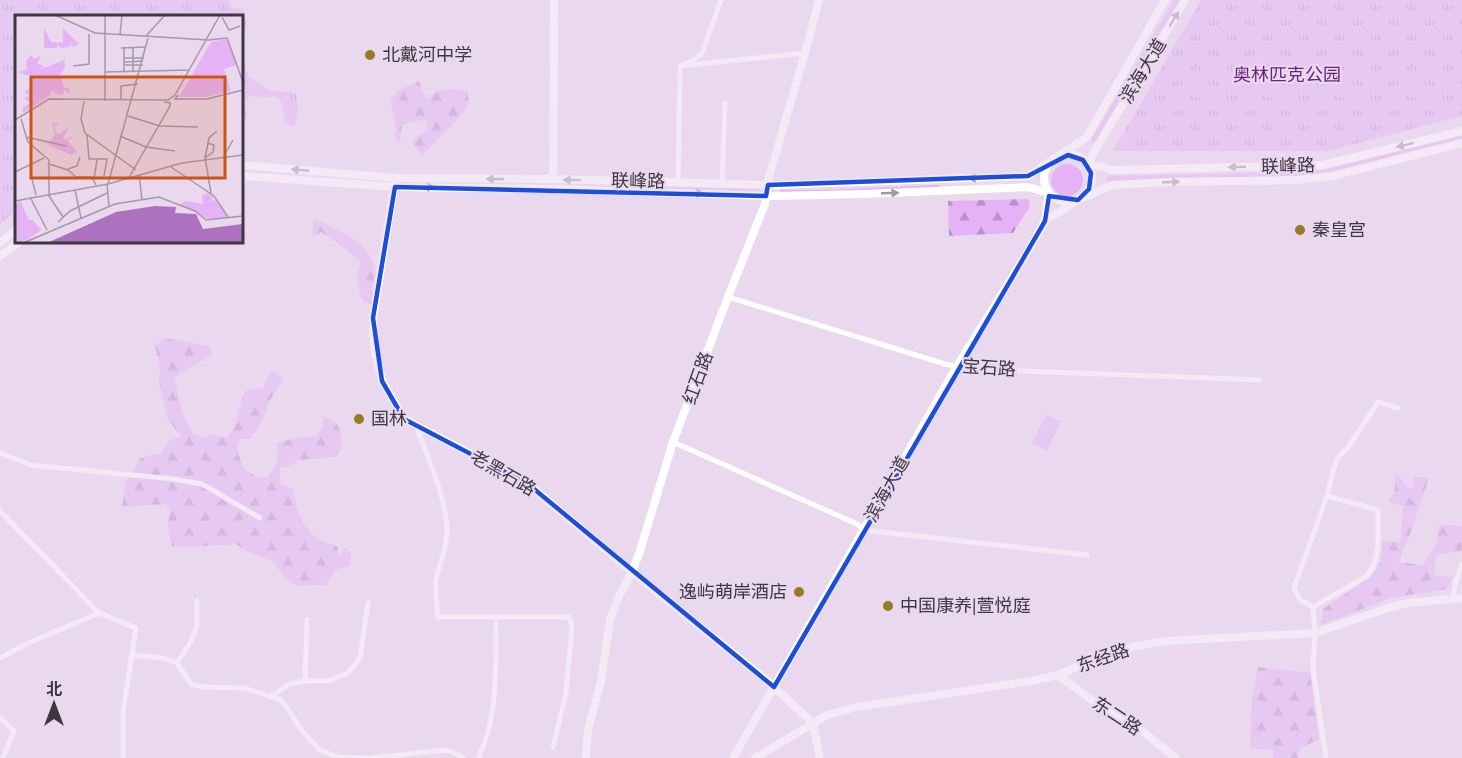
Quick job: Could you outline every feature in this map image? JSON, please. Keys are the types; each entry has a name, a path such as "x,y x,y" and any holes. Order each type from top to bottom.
{"main road":[{"path":"553,179 554,0"},
{"name":"红石路","path":"586,758 588,729 601,682 610,620 639,554 673,442 765,204 769,177 819,0"},
{"name":"滨海大道","path":"1053,159 1087,137 1165,0"},
{"name":"滨海大道","path":"1088,166 1095,150 1185,0"},
{"name":"联峰路","path":"1088,166 1100,166 1111,170 1323,165 1462,131"},
{"name":"联峰路","path":"1078,200 1112,185 1296,180 1332,176 1462,143"},
{"path":"1045,221 1078,200 1084,195 1091,181 1091,173 1083,160 1068,155 1053,159 1045,172 1045,187 1055,198 1062,201 1078,200"},
{"name":"联峰路","path":"243,165 395,183 553,179 768,185 1028,176 1053,159"},
{"name":"联峰路","path":"243,176 766,196 1028,187 1049,193"},
{"name":"老黑石路","path":"395,183 373,318 374,348 382,381 404,419 528,484 774,687 813,723"},
{"path":"1045,221 1049,193"},
{"name":"滨海大道","path":"733,758 957,366 1045,221"},
{"path":"0,243 15,231"},
{"path":"0,256 18,243"},
{"name":"东经路","path":"755,758 827,715 857,707 1031,681 1058,675 1102,656 1146,645 1315,633 1408,603 1462,598"},
{"name":"东二路","path":"1058,675 1096,703 1142,731 1176,758"},
{"path":"813,723 820,758"}],"street":[{"path":"680,66 694,60 702,53 721,0"},
{"path":"680,66 805,53"},
{"path":"678,182 680,66"},
{"path":"722,184 725,103"},
{"path":"553,179 553,189"},
{"name":"宝石路","path":"728,297 945,364 973,369 1260,380"},
{"path":"1314,608 1300,600 1294,588 1327,496 1337,459 1349,446 1378,402 1398,408"},
{"path":"416,425 436,480 447,527 446,546 436,582 438,616 568,616 572,627 566,693 553,747"},
{"path":"673,442 857,524 864,530 1087,555"},
{"path":"0,453 31,465 202,484 260,518"},
{"path":"1314,608 1367,576 1374,567 1378,547 1378,510 1327,496"},
{"path":"0,511 99,613 136,628 123,713 123,758"},
{"path":"1453,598 1462,564"},
{"path":"177,663 190,643 197,626 196,601"},
{"path":"271,696 290,684 305,681 328,681 348,674 360,658 368,603"},
{"path":"1314,608 1313,668 1326,758"},
{"path":"0,658 26,644 99,613"},
{"path":"305,681 307,620"},
{"path":"478,758 488,731 495,695 496,623"},
{"path":"132,655 163,658 177,663 191,684 203,687 244,688 280,700 310,741 330,756 370,758 445,750 463,758"},
{"path":"0,718 14,731 3,758"}],"highlighted area":[{"path":"1068,155 1083,160 1091,173 1089,189 1078,200 1049,196 1045,221 774,687 528,484 404,419 382,381 373,318 395,187 766,196 768,185 1028,176"}],"green space":[{"path":"0,0 228,0 232,8 244,9 247,25 244,38 244,62 249,77 270,91 296,93 298,110 294,127 285,123 282,103 276,97 250,96 246,102 247,121 243,124 243,15 15,15 15,212 0,224"},
{"path":"1174,0 1180,0 1095,144 1090,141"},
{"name":"奥林匹克公园","path":"1201,0 1462,0 1462,116 1328,151 1113,151"},
{"path":"419,81 426,99 441,90 456,89 468,92 469,104 459,118 422,155 412,142 427,129 428,119 402,124 400,143 395,138 396,126 390,100 399,90"},
{"path":"1462,136 1462,140 1325,174 1107,182 1107,176 1323,170"},
{"path":"1067,164 1078,169 1083,180 1078,191 1067,196 1056,191 1051,180 1056,169"},
{"path":"567,185 758,189 758,192 567,187"},
{"path":"939,185 939,188 824,193 780,192 780,190"},
{"path":"1027,199 1030,201 1029,208 1013,233 949,236 948,201"},
{"path":"313,218 348,235 367,252 373,263 375,275 371,288 375,295 371,304 363,301 358,286 357,278 361,263 345,248 321,232 312,238"},
{"path":"164,338 210,346 212,355 174,377 183,414 193,434 206,438 212,434 227,438 235,426 243,395 248,389 262,388 272,371 284,378 270,400 261,424 250,439 240,439 237,449 243,468 258,478 268,477 277,461 277,443 300,437 316,436 322,428 324,417 337,425 342,447 335,457 298,460 292,465 280,468 280,484 293,489 305,526 318,538 338,547 338,558 345,547 352,554 349,566 335,570 326,585 298,586 283,576 273,561 250,553 236,544 172,546 168,526 170,510 165,504 122,507 126,481 140,458 161,453 169,441 181,436 168,420 159,383 160,366 155,346"},
{"path":"1046,415 1061,422 1047,451 1032,443"},
{"path":"1396,473 1409,489 1413,486 1414,477 1429,478 1398,562 1423,565 1437,543 1439,525 1462,526 1462,551 1436,555 1434,576 1453,577 1447,589 1391,598 1321,625 1323,609 1370,577 1381,562 1382,541 1401,542 1403,506 1387,501 1394,494"},
{"path":"1258,667 1310,673 1319,739 1299,749 1298,758 1273,758 1273,750 1250,748 1252,699"}],"place":[{"name":"北戴河中学","path":"370,55"},
{"name":"秦皇宫","path":"1300,230"},
{"name":"国林","path":"359,419"},
{"name":"逸屿萌岸酒店","path":"799,592"},
{"name":"中国康养|萱悦庭","path":"888,606"}]}
